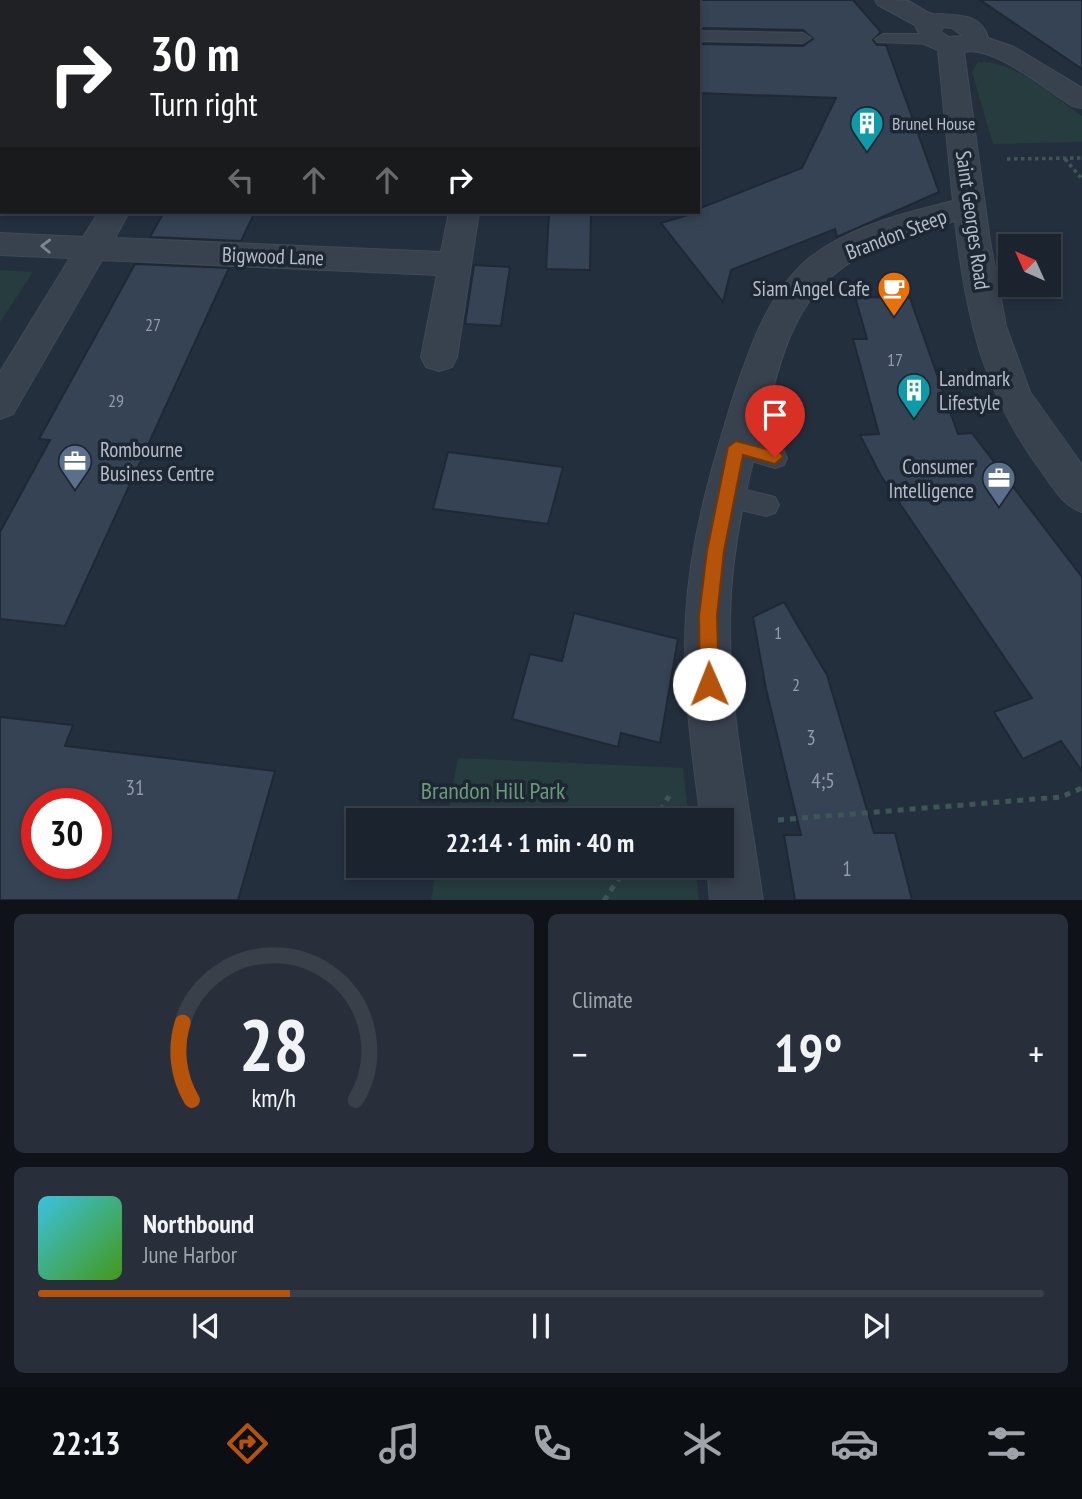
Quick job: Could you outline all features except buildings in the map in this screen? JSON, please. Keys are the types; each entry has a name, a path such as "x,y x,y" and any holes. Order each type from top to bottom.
{"street":[{"path":"887,0 1005,52 1082,100"},
{"name":"Saint Georges Road","path":"950,28 951,71 964,160 967,208 992,338 1006,383 1038,436 1082,495"},
{"name":"Brandon Steep","path":"726,808 709,684 708,616 725,496 736,447 766,349 806,281 836,257 877,236 927,218 967,208"},
{"path":"0,404 113,214"},
{"path":"439,358 464,214"},
{"name":"Bigwood Lane","path":"0,244 455,264"},
{"name":"Brandon Steep","path":"734,875 737,900"}],"lane":[{"path":"883,39 950,28"},
{"path":"700,36 803,38"},
{"path":"736,447 775,457"},
{"path":"725,496 766,505"}],"path":[{"path":"1065,158 1082,179"},
{"path":"964,160 1082,158"},
{"path":"734,824 1061,797 1082,788"},
{"path":"662,808 671,792"},
{"path":"605,900 619,878"}],"green space":[{"path":"978,62 992,63 1020,73 1082,116 1082,142 993,144 972,72"},
{"path":"0,270 33,272 0,322"},
{"name":"Brandon Hill Park","path":"458,758 683,768 688,808 448,808"},
{"name":"Brandon Hill Park","path":"435,878 696,878 699,900 431,900"}],"place":[{"name":"Brunel House","path":"867,153"},
{"name":"Siam Angel Cafe","path":"894,318"},
{"name":"Landmark Lifestyle","path":"914,420"},
{"name":"Rombourne Business Centre","path":"75,491"},
{"name":"Consumer Intelligence","path":"999,508"}],"route":[{"path":"709,684 708,616 715,551 736,447 775,457"}]}
